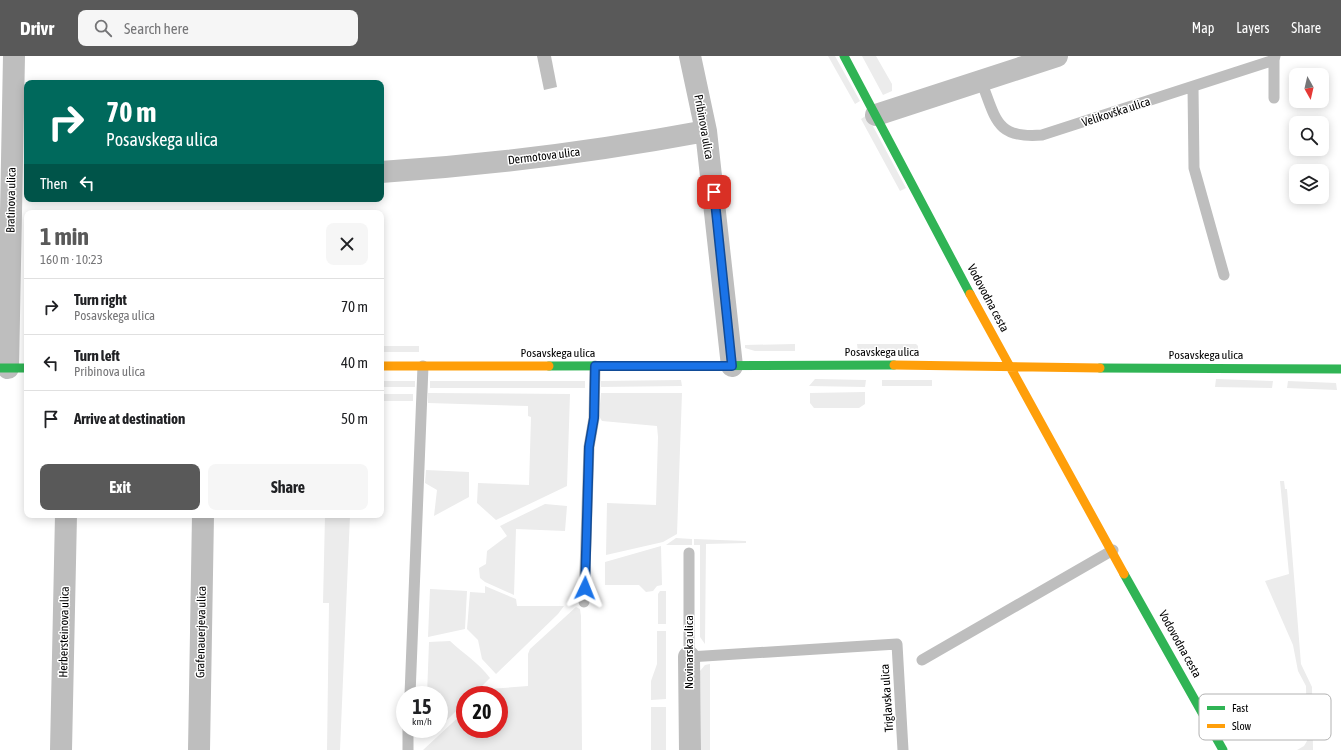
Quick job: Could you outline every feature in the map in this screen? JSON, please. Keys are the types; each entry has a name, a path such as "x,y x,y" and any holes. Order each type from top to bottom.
{"street":[{"name":"Bratinova ulica","path":"12,368 19,178 14,56"},
{"name":"Pribinova ulica","path":"690,56 706,131 732,366"},
{"name":"Vodovodna cesta","path":"844,56 1009,366 1199,706"},
{"path":"876,115 1057,56"},
{"name":"Dermotova ulica","path":"384,172 439,168 574,152 645,142 706,131"},
{"name":"Posavskega ulica","path":"384,366 954,365 1341,369"},
{"name":"Herbersteinova ulica","path":"61,750 66,518"},
{"name":"Grafenauerjeva ulica","path":"199,750 203,518"},
{"name":"Novinarska ulica","path":"689,657 690,750"},
{"name":"Vodovodna cesta","path":"1218,740 1223,750"}],"lane":[{"name":"Velikovška ulica","path":"981,81 1001,126 1012,134 1028,136 1053,133 1193,87 1274,58"},
{"path":"1274,58 1274,98"},
{"path":"1193,87 1194,168 1224,275"},
{"path":"410,686 423,366"},
{"path":"584,602 589,447 594,418 595,366"},
{"path":"922,660 1113,550"},
{"name":"Novinarska ulica","path":"689,553 689,657"},
{"name":"Triglavska ulica","path":"689,657 897,644 903,750"},
{"path":"408,738 408,750"}],"shaded area":[{"path":"537,56 551,56 557,87 544,90"},
{"path":"828,56 835,56 860,101 855,104"},
{"path":"862,56 876,56 892,84 892,91 883,95"},
{"path":"867,115 906,188 900,191 861,119"},
{"path":"795,344 795,351 755,351 745,348 745,345"},
{"path":"857,344 916,344 918,346 918,350 858,351"},
{"path":"384,346 419,346 419,352 384,352"},
{"path":"815,379 866,380 865,387 809,386"},
{"path":"1216,379 1273,381 1272,388 1215,387"},
{"path":"681,380 682,386 601,387 601,381"},
{"path":"882,380 932,380 932,386 882,386"},
{"path":"384,381 415,381 415,387 384,387"},
{"path":"430,381 585,381 585,388 430,388"},
{"path":"1288,381 1336,383 1337,390 1287,388"},
{"path":"865,392 865,404 859,408 814,408 810,403 810,393"},
{"path":"428,393 570,394 567,486 496,520 477,503 478,483 529,485 531,417 528,416 528,406 428,403"},
{"path":"601,393 682,393 677,534 663,542 606,555 607,503 656,505 658,437 657,426 602,421 599,416"},
{"path":"384,394 413,394 413,401 384,401"},
{"path":"426,470 469,472 469,497 434,516 437,490 425,483"},
{"path":"1280,481 1284,481 1285,489 1287,489 1301,664 1312,687 1312,694 1306,694 1306,686 1298,671 1293,645 1265,581 1289,574"},
{"path":"545,504 567,506 565,531 516,529 514,595 485,582 480,578 479,568 486,564 487,551 507,536 500,526"},
{"path":"325,518 350,518 340,750 327,750 329,603 323,603"},
{"path":"676,538 692,539 692,545 666,545"},
{"path":"694,539 746,541 746,543 706,544 705,644 700,637 700,545 694,545"},
{"path":"661,546 662,585 657,586 653,591 646,592 639,585 605,585 605,562"},
{"path":"485,586 516,599 517,606 564,606 558,614 496,674 482,659 478,640 467,629 470,592 485,593"},
{"path":"430,589 467,591 465,629 428,637"},
{"path":"660,591 666,591 666,624 658,624 658,594"},
{"path":"576,607 580,609 582,750 423,750 436,738 448,738 448,727 456,719 456,738 508,738 508,688 528,686 528,654 530,649"},
{"path":"657,631 666,631 666,699 651,700 651,681 657,664"},
{"path":"450,641 476,663 490,678 482,686 456,686 456,711 448,719 448,686 427,686 429,642"},
{"path":"710,664 710,750 701,750 700,671 705,665"},
{"path":"651,707 666,707 666,750 651,750"},
{"path":"1313,740 1313,750 1297,750 1304,746 1307,741"}],"traffic: fast":[{"path":"844,56 970,294"},
{"path":"549,366 894,365"},
{"path":"0,368 24,368"},
{"path":"1100,368 1341,369"},
{"path":"1124,574 1199,707"},
{"path":"1217,740 1223,750"}],"traffic: slow":[{"path":"970,294 1124,574"},
{"path":"894,365 1100,368"},
{"path":"384,366 549,366"}],"route":[{"path":"585,588 589,498 589,447 594,418 595,366 732,366 714,192"}]}
